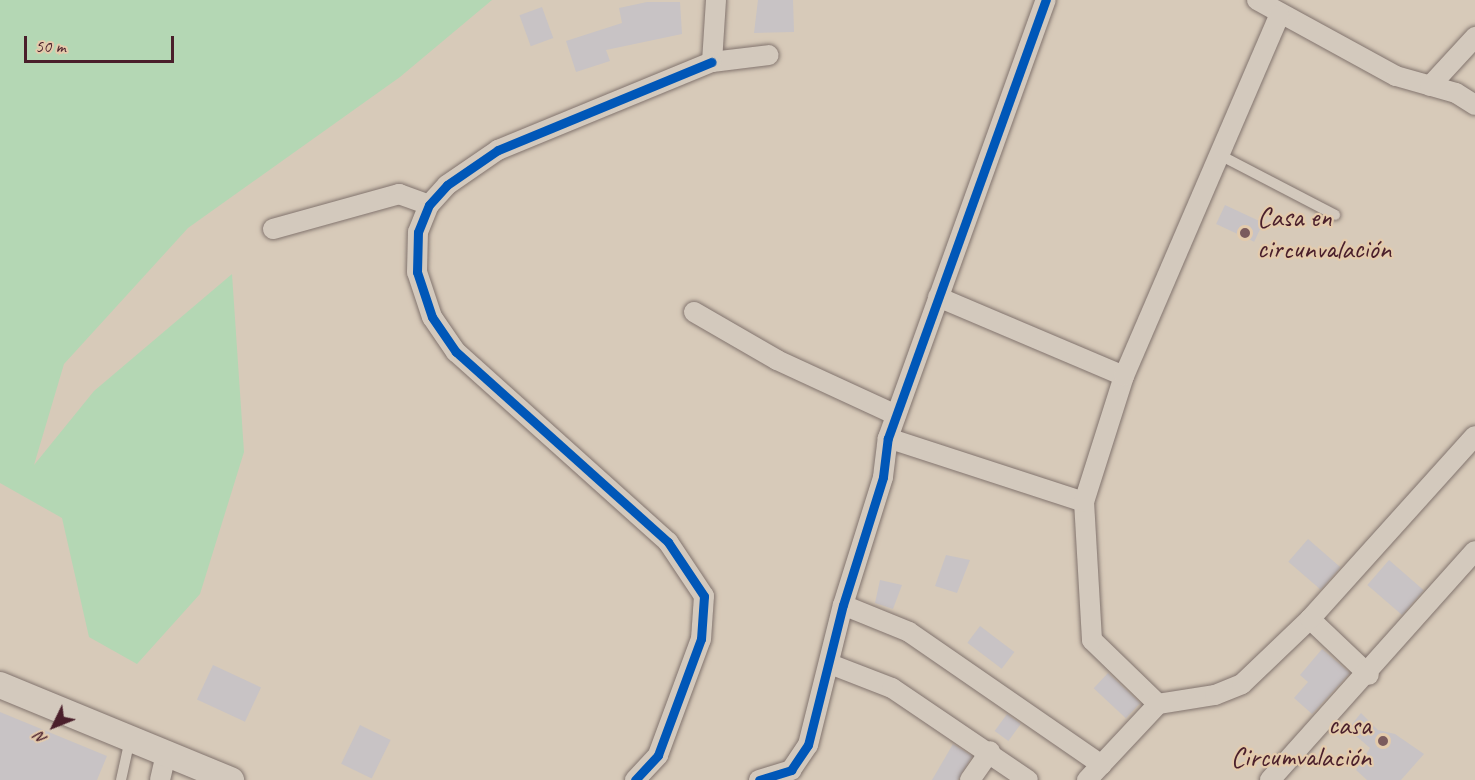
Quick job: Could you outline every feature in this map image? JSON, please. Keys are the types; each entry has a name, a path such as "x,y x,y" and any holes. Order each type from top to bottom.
{"street":[{"path":"712,62 716,0"},
{"path":"759,780 790,775 808,745 843,606 883,477 888,438 1046,0"},
{"path":"1257,0 1279,16 1396,76 1430,86 1475,105"},
{"path":"1158,704 1092,640 1084,502 1124,376 1279,16"},
{"path":"1430,86 1475,37"},
{"path":"635,780 658,754 701,639 704,596 668,542 456,352 432,316 417,272 418,232 429,206 468,168 498,150 712,62 769,55"},
{"path":"273,229 399,194 419,198 429,206"},
{"path":"938,297 1124,376"},
{"path":"694,312 777,360 896,415"},
{"path":"1087,780 1158,704 1215,695 1242,684 1310,619 1475,436"},
{"path":"888,438 1084,502"},
{"path":"1270,780 1369,675 1475,551"},
{"path":"843,606 909,632 1102,765"},
{"path":"1310,619 1369,675"},
{"path":"830,664 892,688 990,751 1028,780"},
{"path":"0,685 231,780"},
{"path":"969,780 990,751"},
{"path":"160,780 166,753"}],"lane":[{"path":"1218,154 1335,215"},
{"path":"121,780 130,739"}],"green space":[{"path":"0,0 492,0 400,77 188,228 64,364 34,465 94,391 232,274 244,452 200,594 137,664 89,637 62,518 0,483"}],"building":[{"path":"758,0 793,0 794,32 754,33"},
{"path":"647,2 680,2 682,34 606,50 610,61 576,72 566,41 622,23 619,8"},
{"path":"542,7 553,38 531,46 519,15"},
{"name":"Casa en circunvalación","path":"1225,205 1263,223 1254,242 1216,224"},
{"path":"1308,539 1340,567 1321,590 1288,562"},
{"path":"946,555 970,560 957,593 935,586"},
{"path":"1389,560 1424,590 1402,615 1367,585"},
{"path":"880,580 902,585 893,609 875,603"},
{"path":"980,626 1014,652 1002,669 967,643"},
{"path":"1322,649 1350,673 1312,714 1294,698 1308,682 1300,675"},
{"path":"213,665 261,687 245,722 197,699"},
{"path":"1108,673 1140,703 1126,718 1094,688"},
{"path":"0,712 107,756 97,780 0,780"},
{"name":"casa Circumvalación","path":"1361,713 1378,730 1395,734 1424,754 1401,780 1367,780 1356,770 1370,748 1348,729"},
{"path":"1007,714 1021,724 1008,741 995,731"},
{"path":"360,725 391,740 372,779 341,764"},
{"path":"953,744 972,756 958,780 932,780"}],"cycle path":[{"path":"759,780 791,770 808,745 843,605 883,477 888,438 1046,0"},
{"path":"635,780 658,755 701,639 704,596 668,542 456,352 432,317 417,272 418,232 429,205 447,185 498,150 712,62"}],"place":[{"name":"Casa en circunvalación","path":"1245,233"},
{"name":"casa Circumvalación","path":"1383,741"}]}
